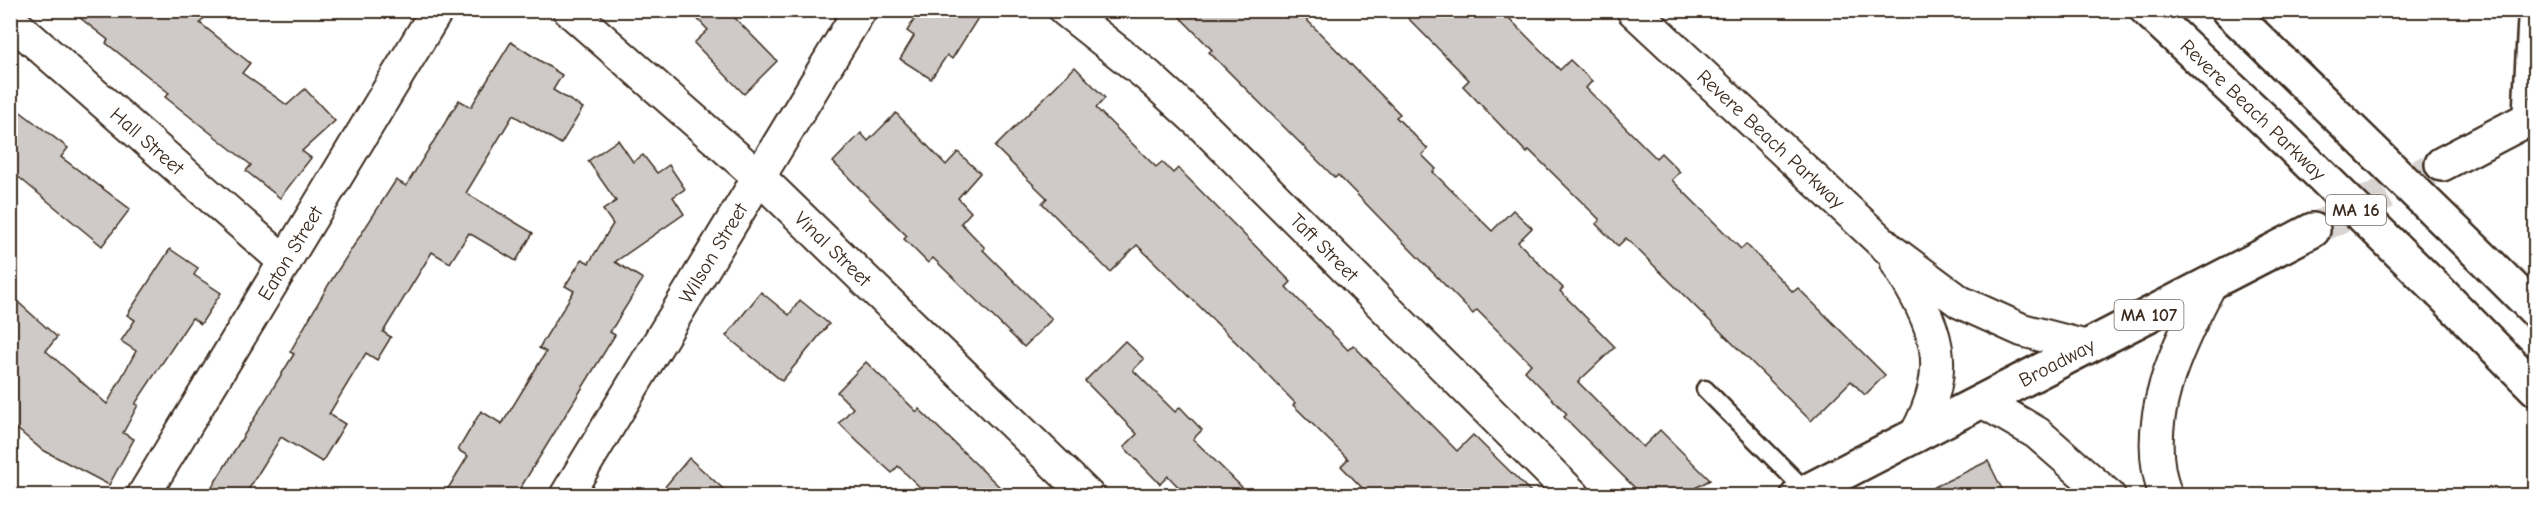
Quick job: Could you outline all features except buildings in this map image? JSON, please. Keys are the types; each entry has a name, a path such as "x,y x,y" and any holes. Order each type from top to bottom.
{"main road":[{"name":"Revere Beach Parkway","path":"2147,10 2272,127 2441,292 2535,388"},
{"name":"MA 16","path":"2228,10 2535,311"},
{"path":"2442,164 2528,119"},
{"name":"Broadway","path":"1802,493 2313,230"}],"street":[{"name":"Eaton Street","path":"143,495 437,10"},
{"name":"Vinal Street","path":"569,10 760,178 1088,495"},
{"name":"Wilson Street","path":"572,493 860,10"},
{"name":"Taft Street","path":"1065,10 1140,69 1203,126 1574,495"},
{"name":"Revere Beach Parkway","path":"1633,10 1889,249 1974,309 2035,334 2088,347"},
{"name":"Revere Beach Parkway","path":"1659,10 1678,54"},
{"name":"Hall Street","path":"10,20 285,262"},
{"name":"Revere Beach Parkway","path":"1889,249 1929,317 1936,344 1936,383 1928,412 1915,436"},
{"path":"2166,495 2158,456 2160,410 2182,341 2211,283"},
{"path":"1982,401 2037,433 2109,495"}],"lane":[{"path":"2528,10 2528,119"},
{"path":"1706,389 1802,493"}],"tunnel":[{"path":"2313,230 2442,164"}]}
